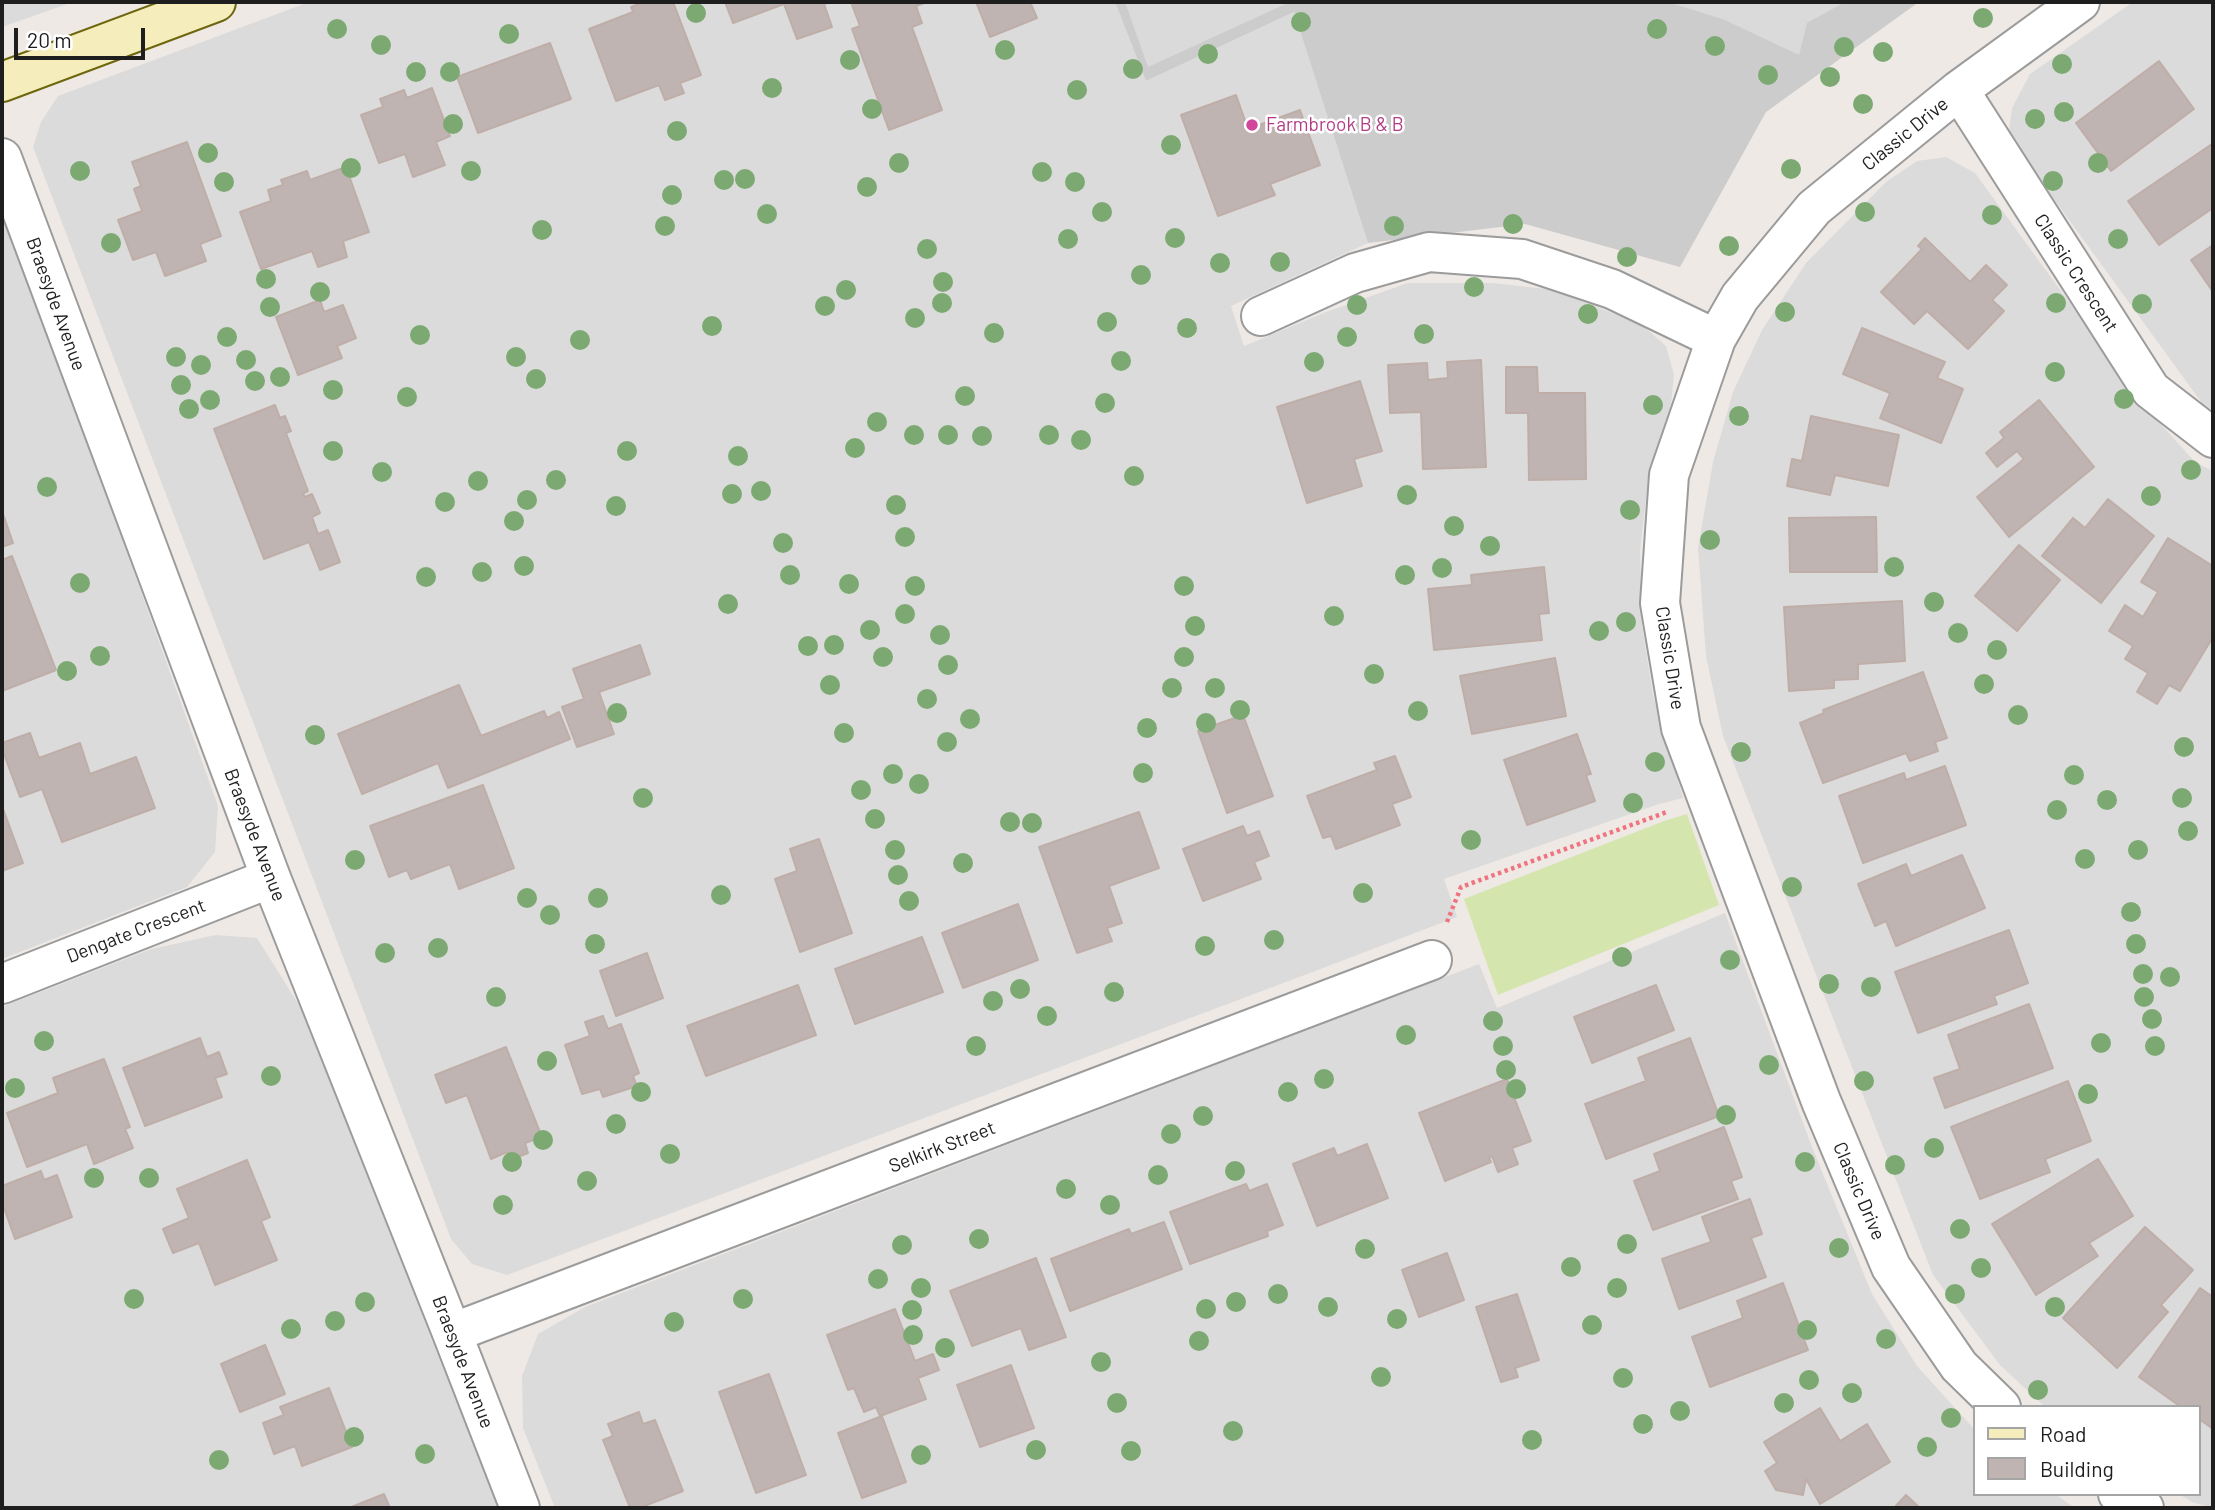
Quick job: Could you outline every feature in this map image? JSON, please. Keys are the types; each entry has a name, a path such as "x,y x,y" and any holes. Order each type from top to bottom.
{"main road":[{"path":"2,82 216,2"}],"street":[{"name":"Classic Drive","path":"1999,1405 1959,1366 1891,1266 1821,1101 1681,728 1660,603 1669,475 1716,339 1740,297 1814,208 1959,90 2080,2"},
{"name":"Classic Crescent","path":"1959,90 2151,390 2213,438"},
{"name":"Braesyde Avenue","path":"2,158 271,878 520,1508"},
{"path":"1261,316 1356,273 1429,252 1522,259 1612,289 1716,339"},
{"name":"Dengate Crescent","path":"2,984 271,878"},
{"name":"Selkirk Street","path":"452,1333 1432,960"},
{"path":"2122,1496 2144,1508"}],"path":[{"path":"1461,887 1662,814"}],"shaded area":[{"path":"2,2 73,2 2,27"},
{"path":"309,2 1115,2 1146,81 1294,12 1368,243 1231,306 1244,346 1326,312 1408,283 1493,283 1554,290 1642,325 1666,346 1674,375 1671,405 1649,472 1640,551 1642,626 1653,695 1683,798 1444,879 1457,917 507,1275 472,1264 451,1239 33,147 41,122 58,96"},
{"path":"1115,2 1919,2 1766,112 1680,267 1525,224 1368,243 1294,12 1146,81"},
{"path":"1125,2 1290,2 1148,67"},
{"path":"1668,2 1845,2 1807,23 1799,55 1725,20"},
{"path":"2133,2 2213,2 2213,410 2202,403 2043,184 2009,131 2012,108 2030,74"},
{"path":"1946,157 1975,173 2147,409 2195,462 2213,471 2213,1508 2182,1496 2201,1496 2201,1405 2043,1405 2000,1365 1933,1275 1723,736 1706,656 1698,548 1713,462 1733,392 1762,330 1806,263 1886,182 1917,161"},
{"path":"2,204 218,806 215,852 187,887 2,959"},
{"path":"1725,913 1812,1147 1872,1294 1917,1366 1974,1429 1974,1496 2058,1496 2075,1508 555,1508 523,1428 522,1376 538,1334 585,1307 1479,964 1497,1008"},
{"path":"216,935 257,938 301,1008 498,1508 2,1508 2,1007 151,949"}],"green space":[{"path":"1687,814 1719,905 1498,995 1464,899"}],"building":[{"path":"644,2 673,2 701,75 680,83 684,93 665,100 659,85 616,101 589,29 633,12 631,7"},
{"path":"725,2 832,2 824,4 832,27 797,39 784,4 733,23"},
{"path":"851,2 927,2 916,6 922,23 912,27 942,110 889,130 852,29 860,26"},
{"path":"976,2 1030,2 1037,18 990,37"},
{"path":"550,43 571,99 478,133 457,77"},
{"path":"2159,61 2194,109 2111,171 2076,123"},
{"path":"432,88 450,136 436,142 445,165 413,177 405,154 379,163 361,115 383,107 380,99 404,90 407,98"},
{"path":"1236,95 1248,129 1300,110 1320,165 1270,184 1275,195 1218,216 1181,115"},
{"path":"187,142 221,236 200,244 206,261 165,276 156,252 133,260 118,220 142,211 134,189 141,186 132,162"},
{"path":"2212,144 2213,208 2159,245 2128,201"},
{"path":"346,167 369,232 343,241 347,257 318,267 312,251 261,269 240,212 271,201 268,190 283,185 281,180 307,171 310,180"},
{"path":"1925,238 1970,282 1986,265 2007,285 1992,300 2004,311 1968,349 1927,311 1914,324 1881,292 1922,249 1918,246"},
{"path":"2213,245 2213,292 2191,260"},
{"path":"320,300 324,312 343,305 356,338 337,346 342,358 298,375 276,317"},
{"path":"1862,328 1945,362 1937,378 1963,389 1941,443 1880,418 1890,393 1843,374"},
{"path":"1481,360 1486,467 1423,469 1421,412 1390,413 1388,365 1427,363 1428,380 1448,378 1447,362"},
{"path":"1506,367 1537,367 1538,393 1585,393 1586,479 1529,480 1528,413 1506,413"},
{"path":"1360,381 1382,451 1354,459 1362,486 1307,503 1277,407"},
{"path":"2039,400 2094,467 2009,537 1977,497 2024,459 2017,451 1997,467 1986,453 2004,438 2000,432"},
{"path":"275,405 280,418 285,416 291,431 286,433 308,491 303,494 305,497 312,494 320,513 312,517 318,534 328,530 340,562 320,570 309,542 264,559 214,429"},
{"path":"1811,416 1899,435 1888,486 1835,475 1830,495 1787,486 1792,459 1802,461"},
{"path":"2108,499 2154,536 2101,603 2042,556 2073,518 2085,528"},
{"path":"2,511 13,543 2,547"},
{"path":"1876,517 1877,572 1790,572 1789,518"},
{"path":"2168,538 2213,566 2213,637 2180,691 2169,685 2157,704 2137,692 2148,673 2125,659 2133,646 2109,631 2125,605 2143,617 2158,592 2141,582"},
{"path":"2019,545 2060,580 2017,631 1975,596"},
{"path":"12,556 56,670 2,691 2,560"},
{"path":"1544,567 1549,613 1539,614 1542,640 1434,650 1428,589 1472,585 1471,575"},
{"path":"1902,601 1905,661 1858,664 1858,679 1834,680 1834,688 1789,691 1784,607"},
{"path":"640,645 650,674 599,692 614,734 577,747 562,707 584,699 573,669"},
{"path":"1555,658 1566,716 1472,734 1460,676"},
{"path":"1923,672 1947,738 1935,742 1938,751 1910,761 1906,753 1823,783 1800,723 1824,713 1823,710"},
{"path":"459,685 481,736 544,711 547,718 559,712 570,739 448,788 438,763 362,794 338,734"},
{"path":"1243,715 1273,796 1227,813 1198,731"},
{"path":"30,733 39,758 80,743 90,774 136,757 155,808 62,842 42,789 20,797 2,749 2,743"},
{"path":"1577,734 1591,774 1586,775 1595,801 1527,825 1504,760"},
{"path":"1395,756 1411,797 1392,804 1400,825 1336,849 1331,836 1323,838 1307,796 1377,770 1374,763"},
{"path":"1945,766 1966,825 1863,863 1839,796 1904,773 1906,780"},
{"path":"483,785 514,868 459,889 450,864 411,879 407,870 389,877 370,826"},
{"path":"2,806 23,863 2,871"},
{"path":"1139,812 1159,868 1109,886 1122,923 1107,928 1112,941 1077,953 1039,847"},
{"path":"1243,826 1247,836 1259,831 1269,856 1254,862 1261,879 1203,901 1183,849"},
{"path":"819,839 852,933 800,952 775,879 797,871 790,849"},
{"path":"1962,855 1985,908 1896,946 1886,921 1875,926 1858,884 1906,864 1911,876"},
{"path":"1018,904 1038,960 963,988 942,933"},
{"path":"2009,930 2028,983 1994,996 1997,1004 1918,1033 1895,972"},
{"path":"922,937 943,992 855,1024 835,969"},
{"path":"647,953 663,998 616,1016 600,971"},
{"path":"798,985 816,1035 706,1076 687,1026"},
{"path":"1656,985 1674,1030 1592,1063 1574,1017"},
{"path":"2029,1004 2053,1068 1945,1108 1934,1078 1960,1069 1948,1035"},
{"path":"603,1016 608,1029 621,1024 639,1073 633,1076 637,1086 603,1097 600,1089 582,1094 565,1045 590,1036 585,1022"},
{"path":"200,1038 207,1057 219,1052 227,1074 215,1078 222,1097 145,1126 123,1068"},
{"path":"1690,1038 1719,1116 1606,1159 1585,1104 1646,1081 1638,1058"},
{"path":"506,1047 542,1137 525,1143 528,1153 510,1160 507,1152 491,1159 467,1095 446,1103 435,1075"},
{"path":"104,1059 130,1127 125,1129 133,1148 94,1164 87,1144 27,1167 7,1113 58,1093 53,1078"},
{"path":"1507,1079 1531,1141 1512,1148 1518,1164 1498,1172 1492,1156 1489,1158 1491,1162 1445,1181 1419,1113"},
{"path":"2068,1081 2091,1141 2045,1159 2050,1172 1980,1199 1951,1127"},
{"path":"1724,1127 1742,1177 1731,1181 1738,1199 1653,1230 1634,1181 1660,1171 1654,1154"},
{"path":"1367,1144 1388,1198 1317,1226 1293,1164 1334,1148 1337,1156"},
{"path":"2098,1159 2133,1216 2089,1243 2098,1256 2036,1295 1992,1224"},
{"path":"247,1160 270,1217 261,1221 277,1260 215,1285 199,1243 173,1253 163,1229 189,1218 177,1189"},
{"path":"41,1171 44,1180 57,1175 72,1217 15,1239 2,1202 2,1186"},
{"path":"1246,1184 1249,1191 1267,1184 1283,1225 1267,1231 1268,1236 1190,1264 1170,1212"},
{"path":"1750,1199 1762,1234 1751,1238 1766,1277 1679,1309 1662,1259 1711,1242 1702,1217"},
{"path":"1164,1222 1182,1269 1070,1311 1051,1259 1129,1229 1131,1234"},
{"path":"2145,1227 2193,1270 2161,1305 2168,1312 2117,1368 2063,1318"},
{"path":"1447,1253 1464,1300 1419,1317 1402,1270"},
{"path":"1036,1258 1066,1337 1029,1350 1021,1328 972,1346 950,1291"},
{"path":"1783,1283 1808,1350 1710,1387 1692,1337 1743,1318 1737,1301"},
{"path":"2200,1288 2213,1297 2213,1429 2201,1420 2201,1405 2178,1405 2139,1377"},
{"path":"1517,1294 1539,1360 1515,1368 1518,1377 1501,1382 1476,1307"},
{"path":"895,1309 915,1361 933,1354 939,1370 918,1378 926,1399 880,1416 876,1407 864,1412 854,1388 848,1390 827,1335"},
{"path":"265,1345 285,1394 240,1412 221,1364"},
{"path":"1011,1365 1034,1428 980,1447 957,1385"},
{"path":"769,1374 806,1475 756,1493 719,1392"},
{"path":"329,1388 352,1447 302,1466 295,1446 274,1454 263,1423 284,1415 280,1407"},
{"path":"1820,1408 1840,1441 1867,1424 1890,1462 1820,1504 1806,1479 1803,1495 1776,1490 1765,1471 1777,1463 1764,1442"},
{"path":"639,1412 643,1424 655,1420 683,1491 639,1508 630,1508 603,1440 613,1436 608,1424"},
{"path":"882,1416 906,1482 862,1498 838,1433"},
{"path":"384,1494 390,1508 349,1508"},
{"path":"1906,1495 1920,1508 1894,1508"}],"place":[{"name":"Farmbrook B & B","path":"1252,125"}]}
